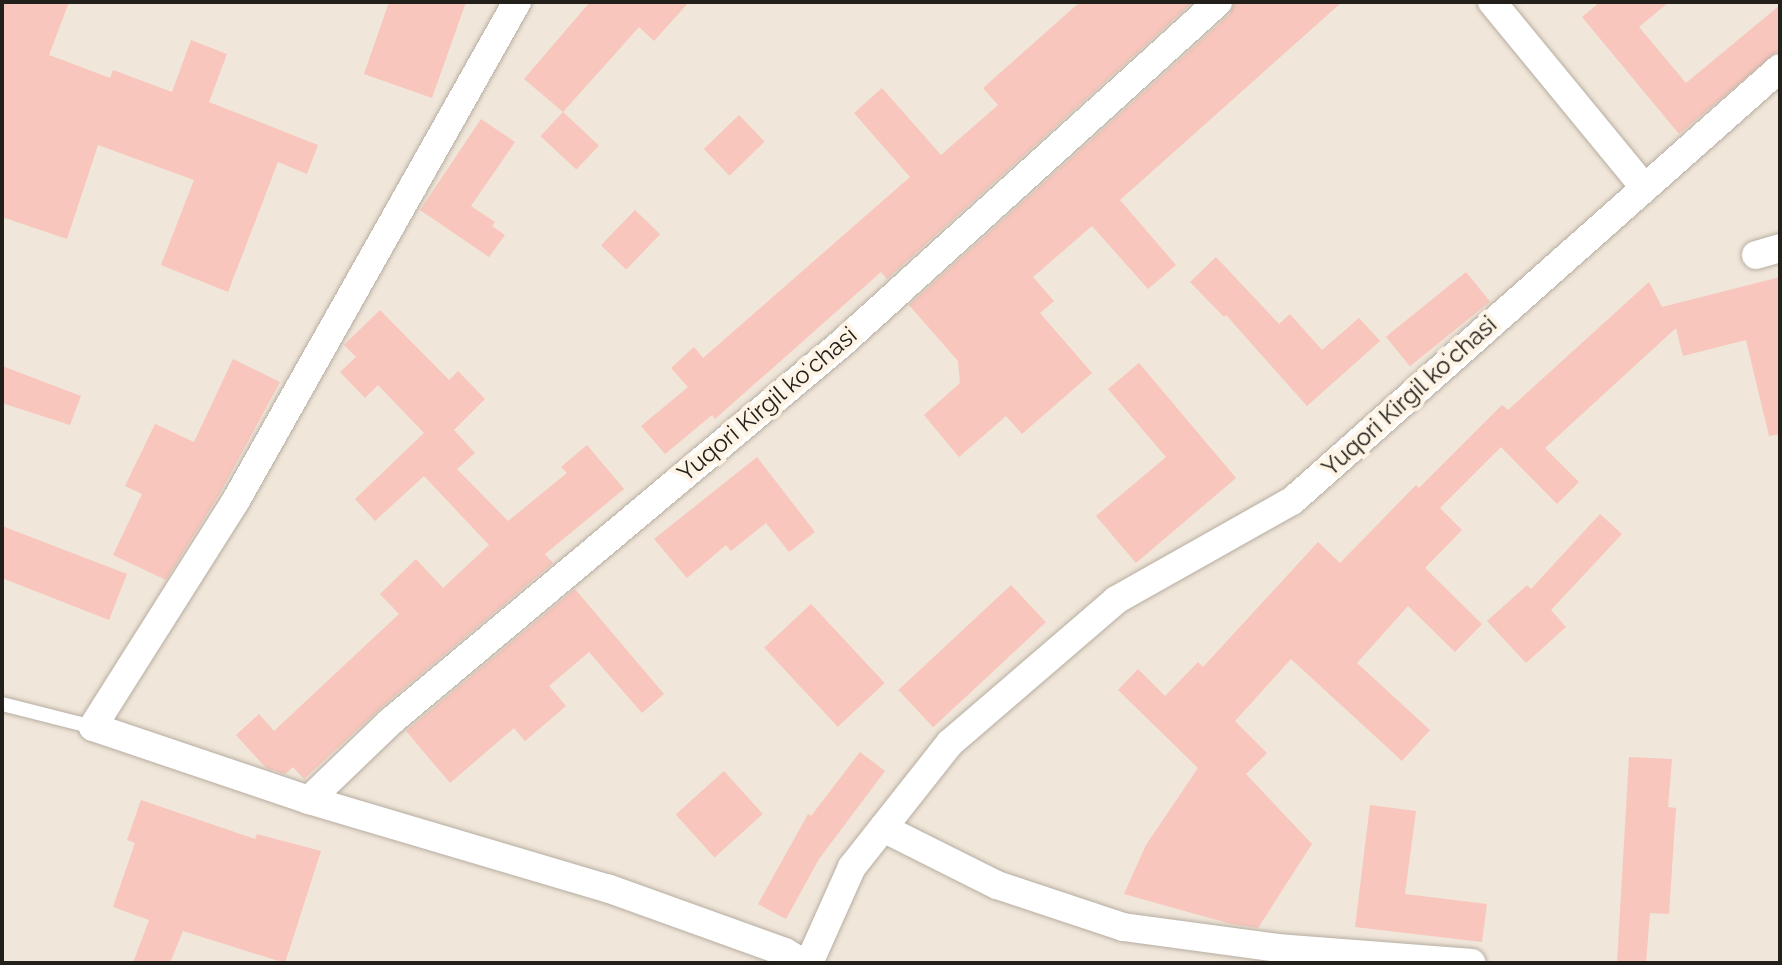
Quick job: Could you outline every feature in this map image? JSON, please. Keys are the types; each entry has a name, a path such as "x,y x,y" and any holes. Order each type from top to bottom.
{"street":[{"path":"517,2 243,489 93,727 309,800 607,888 785,952 803,963"},
{"name":"Yuqori Kirgil koʻchasi","path":"309,800 402,711 841,344 1218,2"},
{"path":"1492,2 1643,186"},
{"name":"Yuqori Kirgil koʻchasi","path":"809,963 852,867 950,743 1116,600 1292,501 1643,186 1780,68"},
{"path":"883,828 997,885 1123,927 1278,948 1471,963"}],"lane":[{"path":"2,704 93,727"}],"building":[{"path":"2,2 69,2 49,55 110,78 113,70 172,92 191,40 227,54 209,102 318,145 307,174 278,162 228,292 161,265 194,180 98,145 67,239 2,217"},
{"path":"389,2 466,2 432,98 364,74"},
{"path":"590,2 689,2 654,41 639,27 563,112 524,79"},
{"path":"1080,2 1193,2 887,279 881,272 715,419 712,415 665,454 641,426 688,387 671,368 694,347 703,358 910,177 854,113 882,88 941,155 998,105 983,88"},
{"path":"1235,2 1342,2 1120,200 1176,265 1148,289 1092,226 1033,277 1054,301 1040,313 1092,373 1022,434 1006,416 959,457 924,415 960,383 958,361 909,305 1229,15"},
{"path":"1600,2 1669,2 1639,27 1686,83 1780,5 1780,49 1679,134 1582,17"},
{"path":"563,112 599,145 576,170 540,136"},
{"path":"739,115 765,142 729,176 704,149"},
{"path":"481,119 515,142 471,206 495,222 492,226 505,235 489,257 420,210"},
{"path":"635,210 660,234 626,270 601,245"},
{"path":"1216,257 1279,324 1290,314 1322,350 1359,318 1380,341 1307,406 1226,315 1224,317 1190,282"},
{"path":"1466,272 1490,302 1410,366 1386,337"},
{"path":"1780,277 1780,434 1769,436 1746,340 1683,356 1676,328 1545,448 1579,482 1557,504 1501,447 1440,508 1462,530 1425,568 1482,624 1455,652 1408,606 1357,663 1430,730 1402,761 1291,659 1235,721 1267,753 1246,774 1312,844 1258,928 1231,924 1124,894 1146,845 1198,768 1118,690 1138,669 1165,696 1198,662 1203,667 1318,542 1340,563 1416,485 1419,488 1502,405 1508,410 1649,282 1662,307"},
{"path":"380,310 449,380 458,371 485,399 454,430 475,453 457,469 508,521 567,473 561,467 587,445 624,489 545,554 553,563 384,705 304,779 293,767 285,774 266,768 236,735 259,714 274,731 399,614 380,594 416,559 443,588 489,545 424,476 375,521 355,499 424,433 378,385 365,398 340,372 356,357 344,345"},
{"path":"233,359 280,382 220,493 166,580 113,555 142,494 125,486 155,424 194,442"},
{"path":"1139,363 1236,478 1136,563 1096,516 1166,457 1108,389"},
{"path":"2,366 81,396 70,425 2,403"},
{"path":"757,457 815,532 789,552 766,523 731,551 726,545 687,578 654,539"},
{"path":"1600,514 1622,534 1551,610 1566,627 1526,663 1487,621 1527,585 1531,589"},
{"path":"2,526 127,574 109,620 2,578"},
{"path":"1011,585 1046,622 933,727 898,690"},
{"path":"575,589 664,694 642,713 589,652 549,686 566,706 525,741 514,728 450,783 406,731"},
{"path":"811,604 885,683 838,727 764,648"},
{"path":"860,752 885,771 819,859 786,919 758,904 808,814 811,816"},
{"path":"1629,757 1672,759 1668,807 1676,808 1669,914 1650,913 1646,963 1617,963"},
{"path":"724,771 763,814 715,858 676,814"},
{"path":"141,800 255,839 257,834 321,851 285,963 183,931 170,963 133,963 149,920 113,907 135,843 127,840"},
{"path":"1370,805 1416,811 1405,894 1487,904 1482,942 1355,927"}]}
